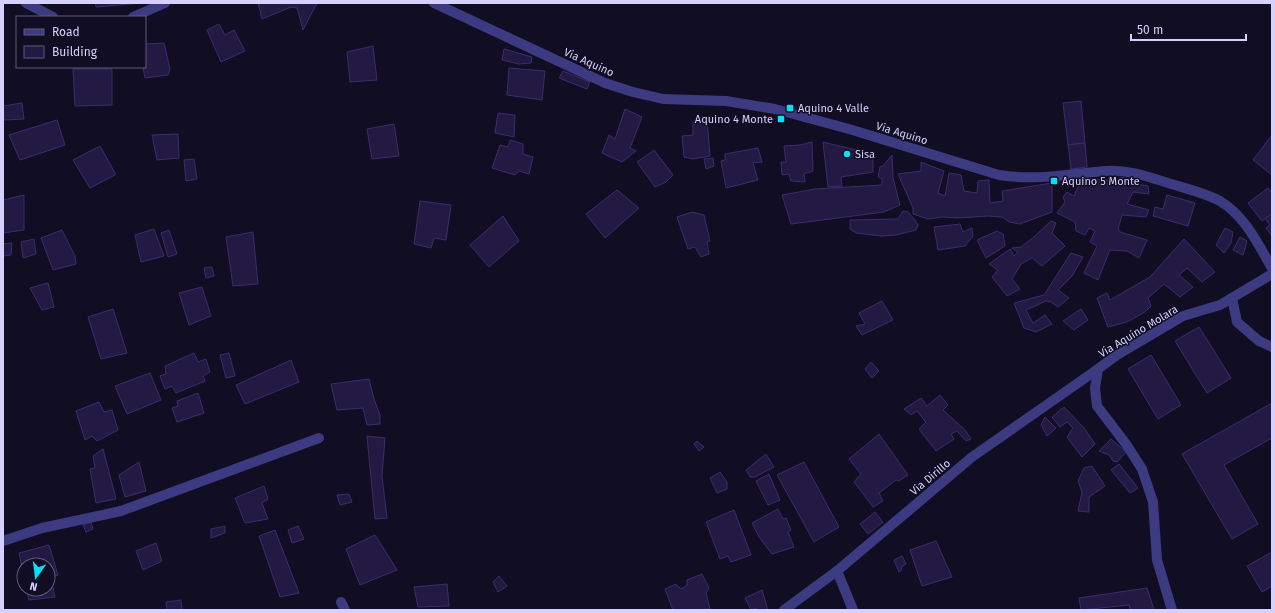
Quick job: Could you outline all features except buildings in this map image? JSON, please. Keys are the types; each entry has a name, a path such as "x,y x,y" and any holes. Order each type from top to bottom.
{"street":[{"path":"26,3 51,16"},
{"path":"135,16 164,3"},
{"name":"Via Aquino","path":"434,3 605,82 633,92 663,99 726,101 775,109 1011,177 1044,178 1107,170 1127,171 1192,191 1220,202 1240,218 1255,238 1272,268"},
{"name":"Via Aquino Molara","path":"1172,610 1157,560 1153,502 1142,469 1126,444 1097,406 1095,388 1098,369 1183,316 1220,305 1272,274"},
{"path":"1232,298 1236,322 1259,341 1272,347"},
{"name":"Via Dirillo","path":"784,610 837,571 972,457 1098,369"},
{"path":"3,541 42,528 121,511 319,438"},
{"path":"837,571 853,610"}],"place":[{"name":"Aquino 4 Valle","path":"790,108"},
{"name":"Aquino 4 Monte","path":"781,119"},
{"name":"Sisa","path":"847,154"},
{"name":"Aquino 5 Monte","path":"1054,181"}]}
